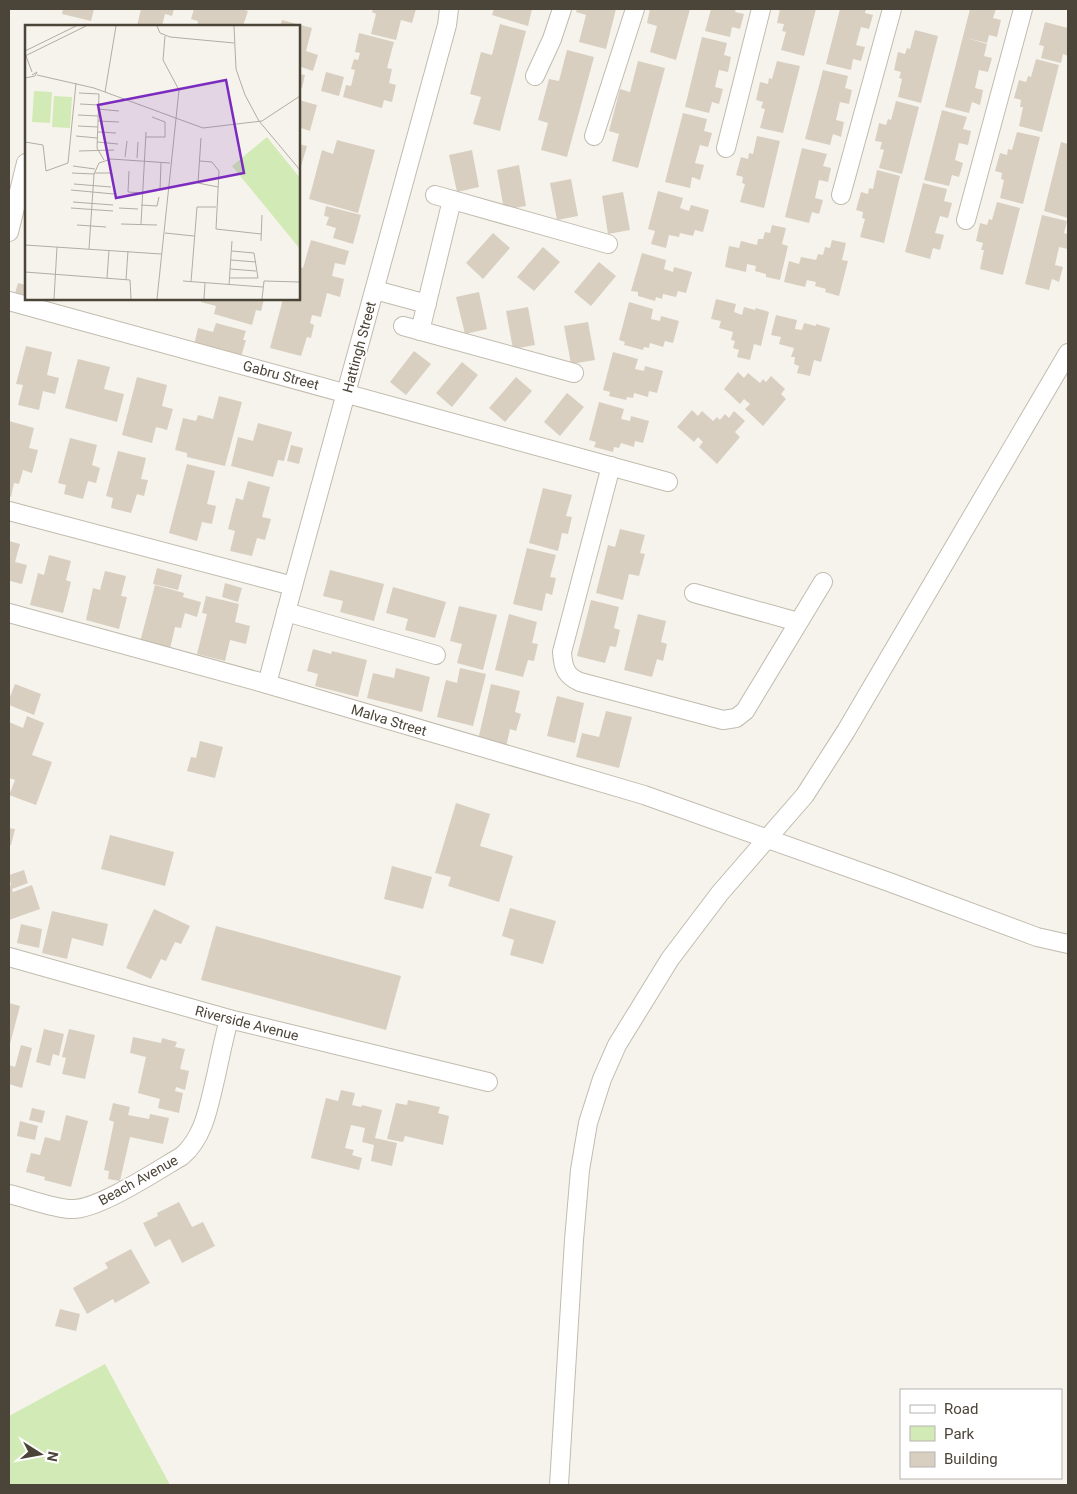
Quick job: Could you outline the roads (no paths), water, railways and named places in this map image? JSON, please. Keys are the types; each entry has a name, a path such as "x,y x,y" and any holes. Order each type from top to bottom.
{"street":[{"name":"Hattingh Street","path":"267,684 447,25 449,9"},
{"path":"535,76 552,39 562,9"},
{"path":"594,136 635,9"},
{"path":"726,148 762,9"},
{"path":"841,194 892,9"},
{"path":"966,220 1023,9"},
{"path":"9,232 25,167"},
{"path":"435,195 608,244"},
{"path":"420,331 452,200"},
{"path":"375,290 427,304"},
{"name":"Gabru Street","path":"9,301 668,482"},
{"path":"403,326 574,373"},
{"path":"559,1485 580,1170 588,1123 602,1079 617,1045 670,959 720,893 805,795 846,731 1068,353"},
{"path":"611,466 562,652 563,667 570,678 723,720 736,718 744,711 823,582"},
{"path":"9,511 293,586"},
{"path":"694,593 798,622"},
{"path":"286,612 436,655"},
{"name":"Malva Street","path":"9,613 267,684 644,795 1037,937 1068,944"},
{"name":"Riverside Avenue","path":"9,957 229,1019 488,1082"},
{"name":"Beach Avenue","path":"9,1194 70,1209 89,1207 113,1196 182,1156 190,1149 202,1128 208,1112 229,1019"}]}
